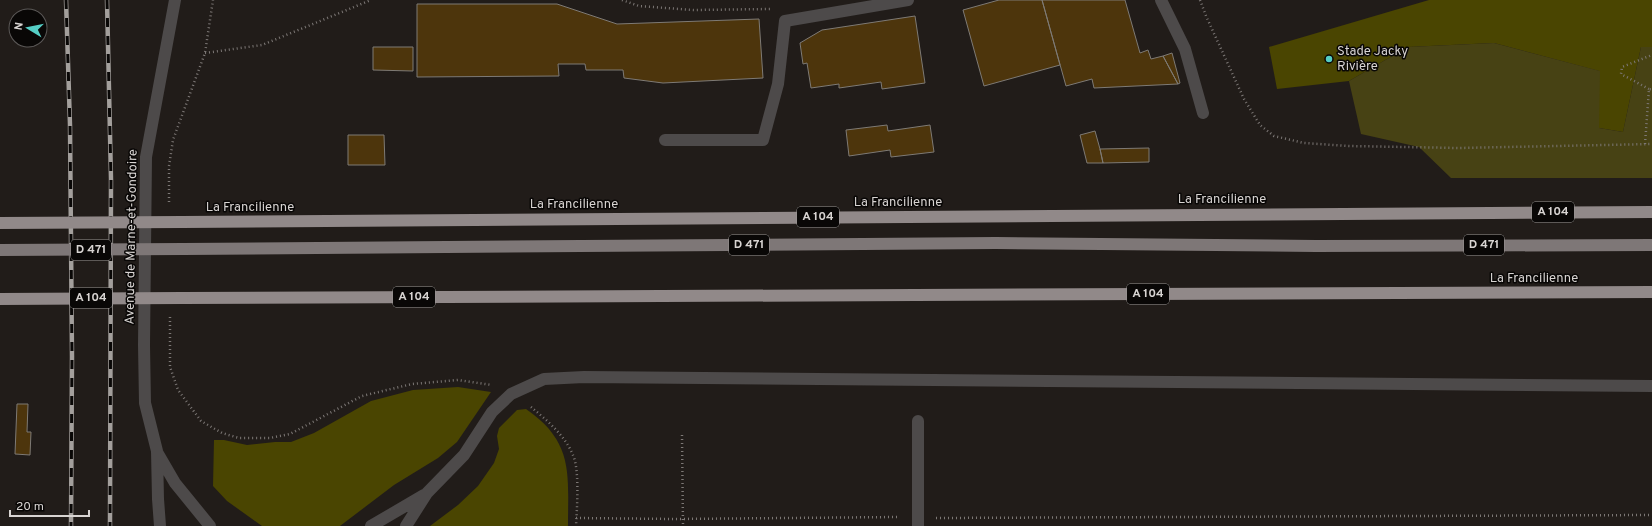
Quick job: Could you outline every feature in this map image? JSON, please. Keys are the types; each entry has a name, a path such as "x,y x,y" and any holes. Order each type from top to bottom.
{"highway":[{"name":"La Francilienne","path":"0,223 1652,212"},
{"name":"La Francilienne","path":"0,299 1652,292"}],"main road":[{"name":"D 471","path":"0,250 182,250 996,243 1316,246 1652,245"}],"street":[{"name":"Avenue de Marne-et-Gondoire","path":"160,526 157,451 145,403 144,345 146,157 175,0"},
{"path":"666,140 763,140 778,84 785,21 908,0"},
{"path":"1160,0 1185,49 1204,113"},
{"path":"406,526 427,493 464,455 492,412 512,394 544,379 584,377 1652,386"},
{"path":"917,522 918,421"},
{"name":"Avenue de Marne-et-Gondoire","path":"157,451 175,483 210,526"},
{"path":"371,526 427,493"}],"path":[{"path":"214,0 205,53 262,45 371,0"},
{"path":"622,0 639,6 693,10 770,8 785,21"},
{"path":"1200,0 1244,99 1260,125 1274,136 1304,143 1357,146 1459,148 1652,144"},
{"path":"1645,144 1650,89 1622,74 1622,67 1652,55"},
{"path":"170,367 178,390 201,421 222,433 239,438 270,438 290,434 362,396 412,384 458,380 488,384 512,394 525,402 549,421 565,442 574,461 576,526"},
{"path":"682,435 683,526"},
{"path":"576,518 683,519 856,516 917,522 1652,515"}],"shaded area":[{"name":"Stade Jacky Rivière","path":"1429,0 1652,0 1652,47 1641,47 1623,132 1599,128 1599,71 1494,43 1408,47 1349,81 1277,89 1269,47"},
{"path":"1494,43 1600,71 1599,128 1623,132 1641,47 1652,47 1652,178 1451,178 1419,147 1361,134 1349,81 1408,47"},
{"path":"458,387 491,392 457,442 438,458 394,485 340,526 262,526 227,501 213,486 214,440 224,440 247,445 291,442 314,433 371,401 413,390"},
{"path":"526,409 542,421 553,434 565,460 568,490 568,526 430,526 458,505 478,486 494,463 499,449 497,436 499,428 517,410"}],"building":[{"path":"999,0 1042,0 1060,65 984,86 963,10"},
{"path":"1042,0 1125,0 1140,53 1148,50 1151,59 1163,56 1178,84 1094,88 1092,79 1066,86"},
{"path":"417,4 557,4 617,24 759,19 763,78 663,83 624,78 623,70 586,70 585,64 558,64 559,76 417,77"},
{"path":"915,16 925,83 882,89 881,82 839,88 839,84 811,88 807,63 803,64 800,43 822,30"},
{"path":"373,47 413,47 413,71 373,70"},
{"path":"1172,53 1180,83 1178,84 1163,56"},
{"path":"887,125 888,131 930,125 934,152 891,157 890,150 849,156 846,130"},
{"path":"1095,131 1103,163 1087,163 1080,135"},
{"path":"348,135 384,135 385,165 348,165"},
{"path":"1149,148 1149,162 1103,163 1100,149"},
{"path":"17,404 28,404 27,432 31,432 30,455 15,454"}],"railway":[{"path":"66,0 70,125 72,356 71,526"},
{"path":"107,0 111,179 110,526"}],"place":[{"name":"Stade Jacky Rivière","path":"1329,59"}]}
